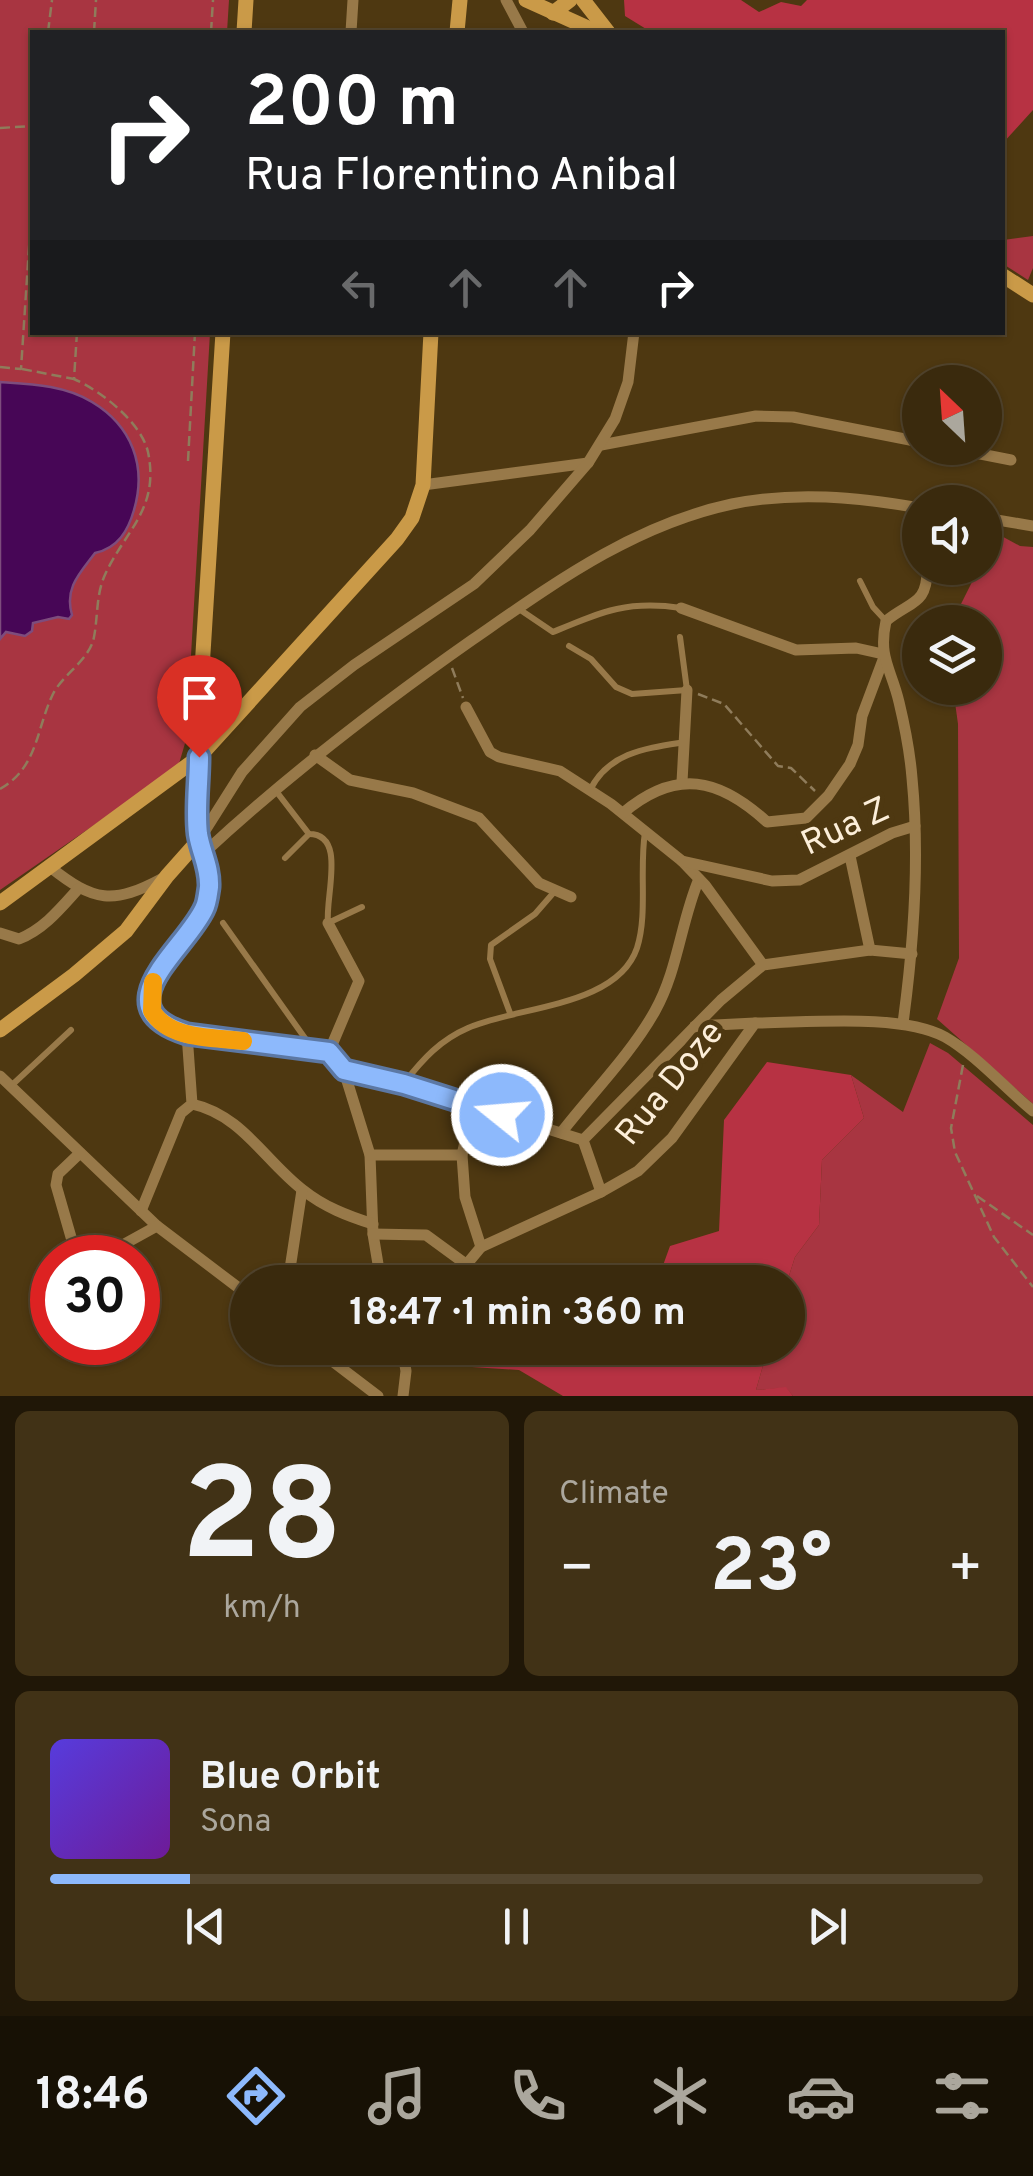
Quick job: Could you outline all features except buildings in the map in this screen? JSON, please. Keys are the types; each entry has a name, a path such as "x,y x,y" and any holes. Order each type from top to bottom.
{"street":[{"path":"244,30 246,0"},
{"path":"351,30 353,0"},
{"path":"457,30 460,0"},
{"path":"506,0 522,30"},
{"path":"526,0 592,30"},
{"path":"553,13 570,0"},
{"path":"583,0 606,30"},
{"path":"1005,277 1033,295"},
{"path":"223,335 200,701 202,847 209,885 206,908 166,959 151,986 150,1000 157,1020 166,1028 329,1052 344,1070 370,1155 379,1265"},
{"path":"0,903 199,757 386,552 412,518 423,485 431,335"},
{"path":"202,847 250,760 300,707 354,664 474,584 530,530 588,463 616,419 628,382 634,335"},
{"path":"601,445 756,416 792,417 902,438"},
{"path":"1002,458 1011,460"},
{"path":"423,485 588,463"},
{"path":"50,867 78,889 96,897 139,891 166,876 276,790 315,754 448,657 518,608 635,536 730,505 804,495 850,496 902,505"},
{"path":"1002,521 1033,526"},
{"path":"623,813 644,797 682,782 739,796 767,822 806,818 838,782 858,745 862,716 883,657 886,621 922,597 926,585"},
{"path":"680,608 796,650 856,648 883,657"},
{"path":"883,657 906,738 916,826 912,954 903,1023"},
{"path":"682,782 687,690"},
{"path":"200,701 214,715 232,718"},
{"path":"466,707 490,752 499,758 560,772 623,813 682,861 763,965"},
{"path":"315,754 350,780 413,793 479,818 525,870 554,891 571,897"},
{"name":"Rua Z","path":"682,861 787,882 810,875 892,833 916,826"},
{"path":"850,856 870,950"},
{"path":"561,1133 656,1010 691,899 702,882 720,868"},
{"path":"0,1030 110,946 136,919 166,876"},
{"path":"0,933 18,940 31,934 78,889"},
{"path":"328,923 359,982 329,1052"},
{"path":"583,1140 695,1026 763,965 870,950 912,954"},
{"path":"695,1026 754,1023"},
{"name":"Rua Doze","path":"467,1265 481,1247 638,1171 672,1138 754,1023 903,1023 929,1029 949,1039 1033,1112"},
{"path":"187,1034 192,1104"},
{"path":"344,1070 404,1084 583,1140"},
{"path":"0,1076 157,1226 230,1281"},
{"path":"192,1104 242,1129 302,1190 342,1214 374,1229 426,1235 467,1265"},
{"path":"142,1211 181,1113 192,1104"},
{"path":"472,1106 462,1154 466,1197 481,1247"},
{"path":"583,1140 601,1192"},
{"path":"70,1235 56,1186 58,1174 80,1153"},
{"path":"370,1155 462,1154"},
{"path":"291,1265 302,1190"},
{"path":"141,1235 157,1226"},
{"path":"337,1365 378,1396"},
{"path":"403,1396 405,1365"}],"lane":[{"path":"860,581 886,621"},
{"path":"518,608 552,632 646,602 680,608"},
{"path":"569,646 592,659 616,687 632,694 687,690 680,637"},
{"path":"589,791 599,772 614,760 643,748 686,742"},
{"path":"276,790 309,834"},
{"path":"404,1084 444,1040 510,1012 596,990 628,966 640,933 645,832"},
{"path":"285,858 309,834 318,834 327,840 333,855 326,906 328,923 362,907"},
{"path":"510,1012 490,959 491,945 535,914 554,891"},
{"path":"222,924 312,1048"},
{"path":"11,1086 72,1030"}],"path":[{"path":"48,30 52,0"},
{"path":"94,30 96,0"},
{"path":"211,30 213,0"},
{"path":"0,128 30,126"},
{"path":"21,369 30,232"},
{"path":"74,379 77,335"},
{"path":"188,461 195,335"},
{"path":"0,367 74,379 108,397 147,448 149,494 140,520 102,581 94,639 54,692 33,756 20,773 0,788"},
{"path":"448,657 466,707"},
{"path":"687,690 724,704 778,766 790,768 815,790 826,791 838,782"},
{"path":"966,1054 951,1128 955,1152 994,1237 1033,1288"},
{"path":"975,1195 1033,1234"}],"shaded area":[{"path":"0,0 229,0 227,30 30,30 30,335 210,335 186,740 178,767 0,890"},
{"path":"624,0 741,0 759,12 781,2 801,6 807,0 1033,0 1033,110 1005,141 1005,30 648,30 625,16"},
{"path":"1033,236 1033,268 1028,280 1005,265 1005,240"},
{"path":"0,382 59,389 92,402 126,435 139,478 129,525 116,543 95,553 79,574 70,597 69,619 58,617 33,623 32,631 25,636 6,632 0,639"},
{"path":"1002,536 1020,546 1033,547 1033,1104 937,1019 959,958 955,705 1002,705 1002,605 960,605 970,585 1002,585"},
{"path":"930,1043 948,1053 1033,1125 1033,1396 793,1396 786,1388 756,1390 763,1365 805,1365 805,1265 792,1265 819,1225 822,1160 864,1118 851,1075 903,1112"},
{"path":"767,1062 851,1075 864,1118 822,1160 819,1225 792,1265 663,1265 670,1246 719,1231 724,1120"},
{"path":"763,1365 756,1390 786,1387 793,1396 563,1396 519,1370 472,1367"}],"slow traffic":[{"path":"153,982 152,1011 166,1028 243,1041"}],"route":[{"path":"199,757 198,825 208,862 206,908 155,976 150,1000 157,1020 166,1028 187,1034 329,1052 344,1070 502,1115"}]}
